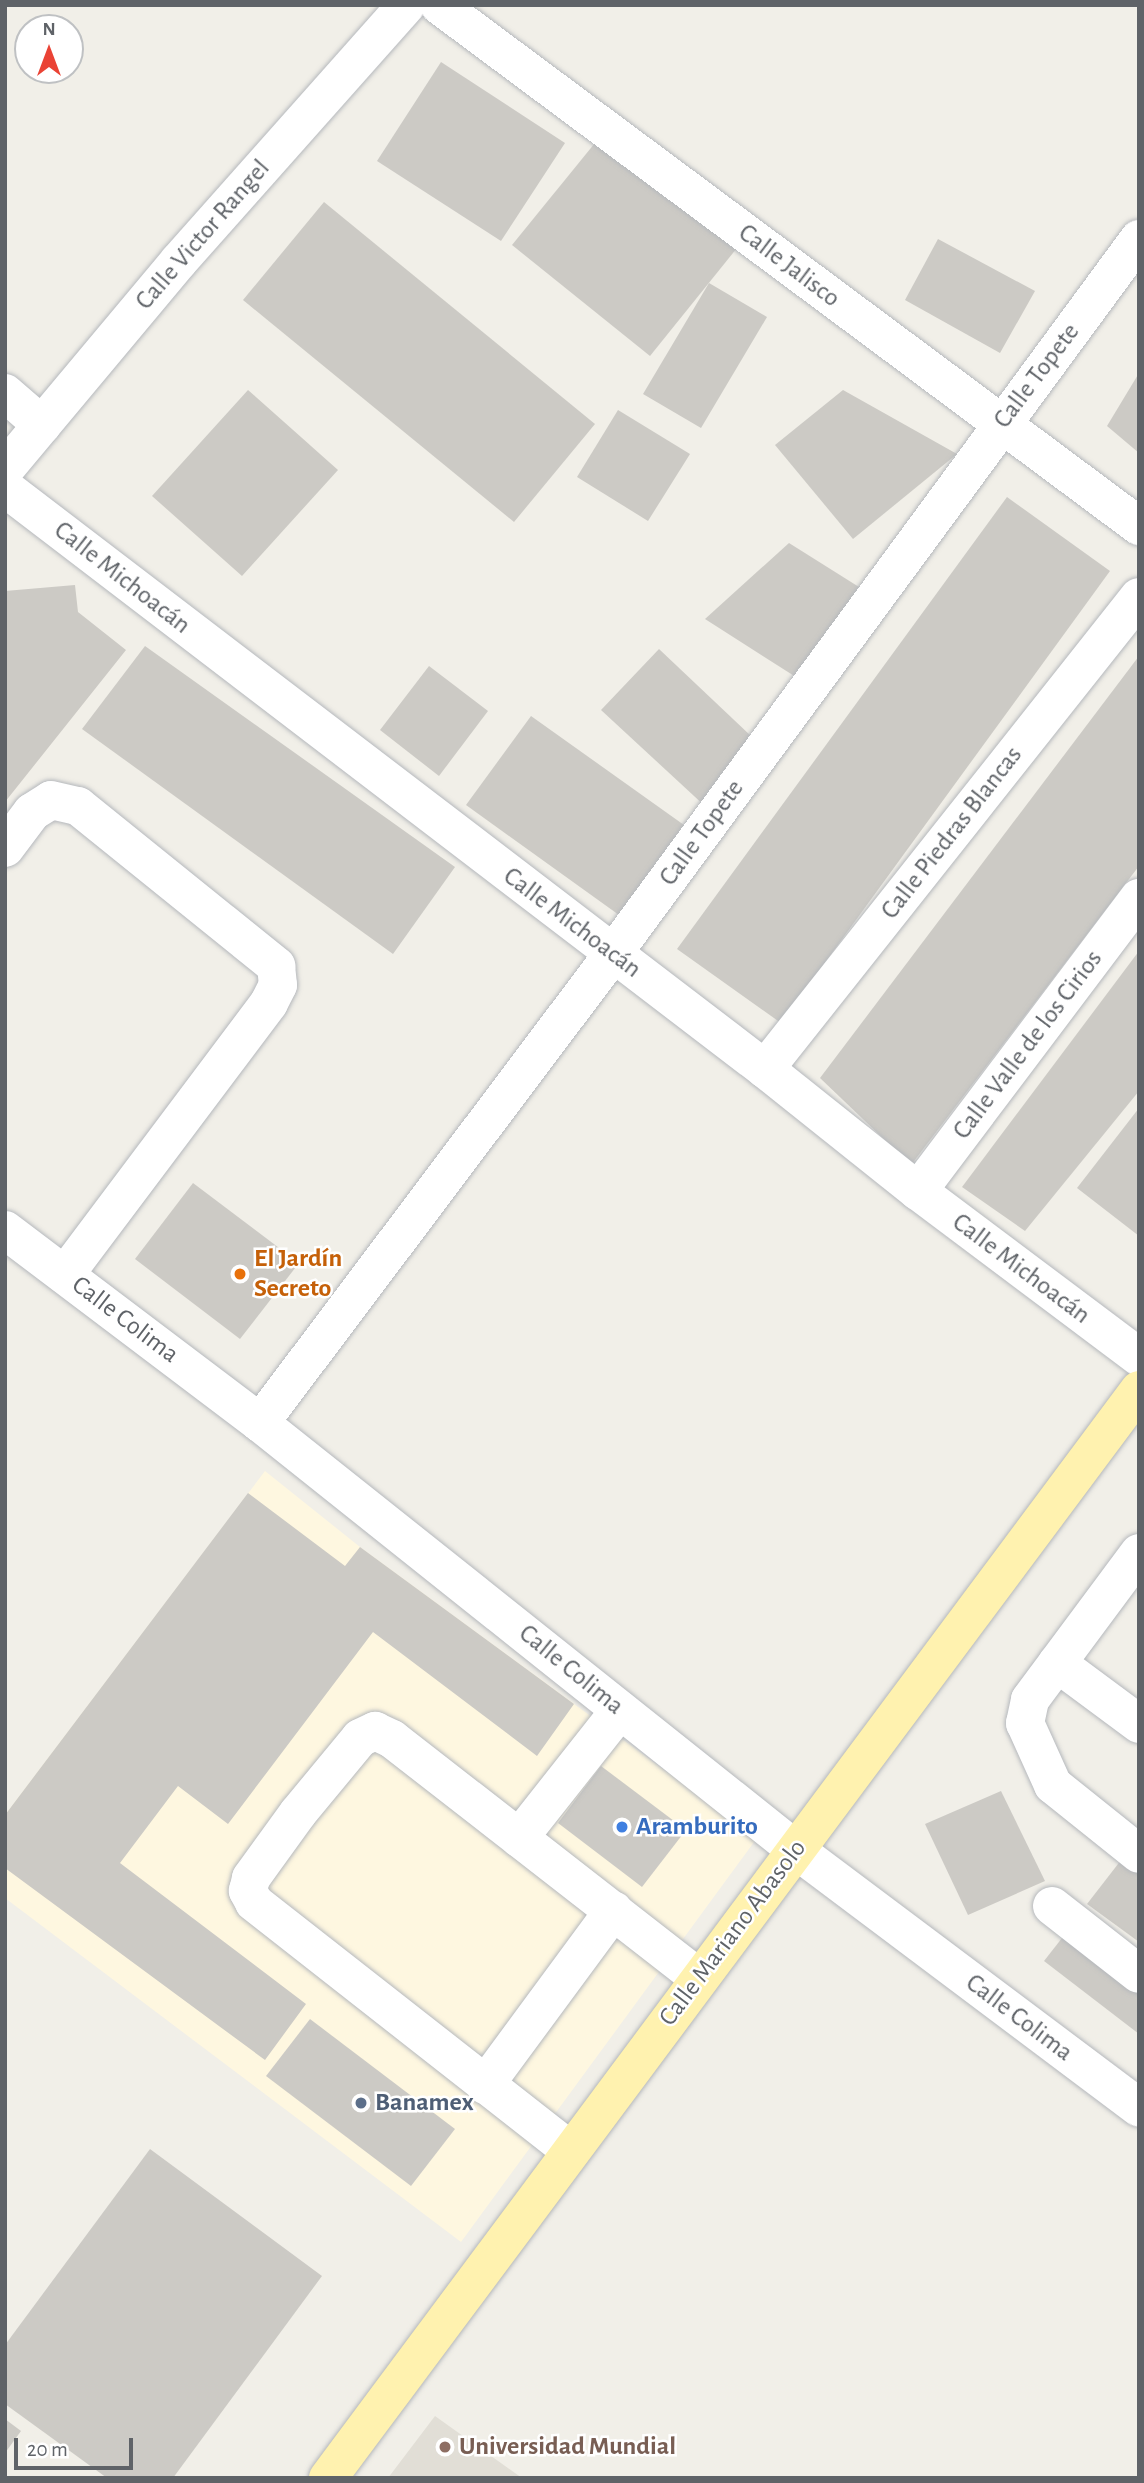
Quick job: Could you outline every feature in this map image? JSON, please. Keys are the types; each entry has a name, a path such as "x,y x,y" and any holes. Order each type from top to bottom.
{"main road":[{"name":"Calle Mariano Abasolo","path":"328,2478 1139,1390"}],"street":[{"name":"Calle Victor Rangel","path":"5,469 179,261 405,5"},
{"name":"Calle Jalisco","path":"439,5 1139,526"},
{"name":"Calle Topete","path":"260,1423 612,955 1139,239"},
{"path":"5,393 42,425"},
{"name":"Calle Michoacán","path":"5,488 612,955 765,1069 918,1191 1139,1357"},
{"name":"Calle Piedras Blancas","path":"765,1069 1139,597"},
{"path":"5,848 33,812 51,800 78,806 276,966 278,985 269,1003 65,1275"},
{"name":"Calle Valle de los Cirios","path":"918,1191 1139,898"},
{"name":"Calle Colima","path":"5,1230 260,1423 796,1850 1139,2108"},
{"path":"1139,1553 1126,1595 1057,1663 1030,1700 1025,1723 1031,1743 1053,1785 1139,1854"},
{"path":"1057,1663 1139,1724"},
{"path":"519,1838 620,1710"},
{"path":"571,2151 254,1902 248,1891 251,1878 298,1812 360,1738 375,1731 392,1739 699,1978"},
{"path":"1052,1906 1139,1974"},
{"path":"485,2085 614,1910"}],"shaded area":[{"path":"265,1471 360,1547 757,1838 461,2242 5,1898 5,1815"},
{"name":"Universidad Mundial","path":"435,2416 522,2478 388,2478"}],"building":[{"path":"441,62 565,143 501,241 377,161"},
{"path":"599,138 737,248 650,356 512,245"},
{"path":"324,202 595,424 514,522 243,300"},
{"path":"938,239 1035,291 1000,353 905,300"},
{"path":"709,283 767,317 701,428 643,394"},
{"path":"1139,373 1139,453 1107,426"},
{"path":"248,390 338,470 242,576 152,496"},
{"path":"843,390 957,454 853,539 775,445"},
{"path":"618,410 690,454 648,521 577,477"},
{"path":"1007,497 1110,571 781,1023 677,949"},
{"path":"789,543 859,587 799,679 705,619"},
{"path":"75,585 78,612 126,650 5,802 5,591"},
{"path":"145,646 455,867 393,954 82,729"},
{"path":"659,649 751,736 707,808 601,710"},
{"path":"1139,656 1139,866 911,1165 820,1078"},
{"path":"429,666 488,711 439,776 380,730"},
{"path":"531,716 684,825 619,915 466,805"},
{"path":"1139,951 1139,1091 1025,1231 962,1187"},
{"path":"1139,1108 1139,1236 1077,1188"},
{"path":"193,1183 299,1263 240,1339 135,1259"},
{"path":"248,1493 345,1566 360,1547 574,1704 537,1756 373,1632 228,1824 178,1786 120,1863 306,2004 265,2060 5,1868 5,1815"},
{"name":"Aramburito","path":"601,1766 686,1830 642,1887 558,1823"},
{"path":"1001,1791 1045,1881 968,1915 925,1824"},
{"path":"1125,1855 1139,1866 1139,1942 1087,1904"},
{"path":"1073,1924 1139,1974 1139,2034 1044,1961"},
{"name":"Banamex","path":"310,2019 455,2129 411,2186 266,2076"},
{"path":"150,2149 322,2276 173,2478 107,2478 5,2404 5,2345"},
{"path":"5,2419 21,2431 5,2453"}],"place":[{"name":"El Jardín Secreto","path":"240,1274"},
{"name":"Aramburito","path":"622,1827"},
{"name":"Banamex","path":"361,2103"},
{"name":"Universidad Mundial","path":"445,2447"}]}
